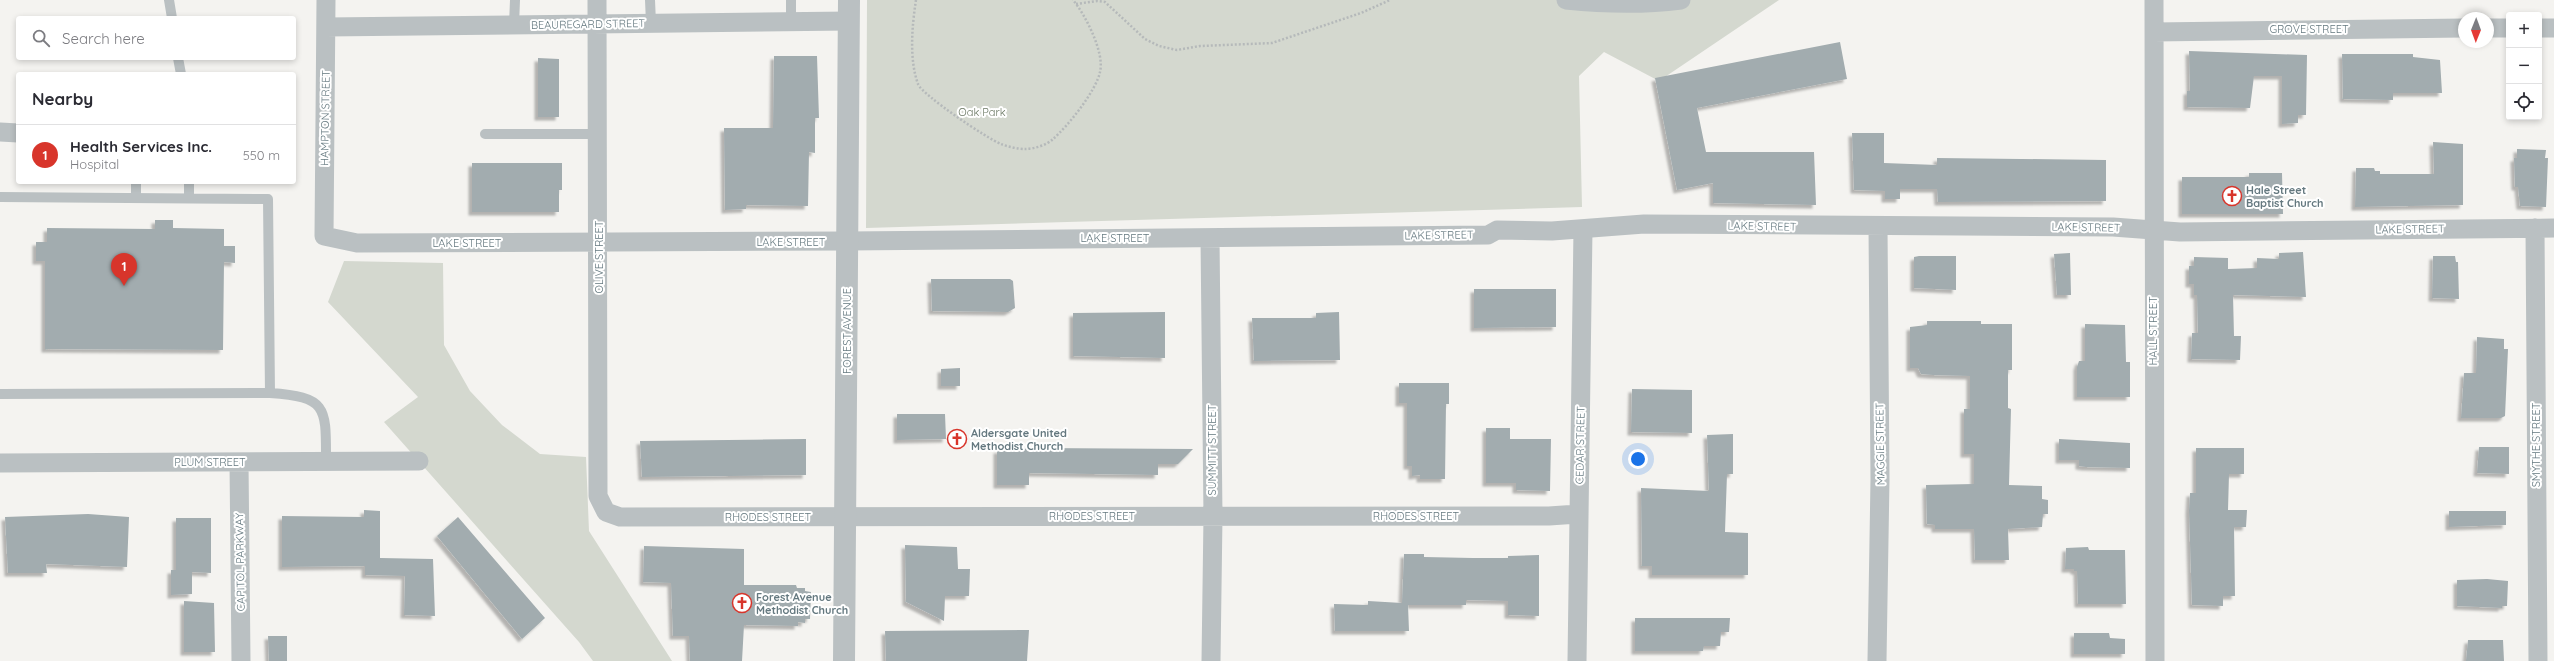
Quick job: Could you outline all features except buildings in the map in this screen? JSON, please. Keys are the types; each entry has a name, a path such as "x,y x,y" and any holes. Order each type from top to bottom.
{"street":[{"name":"HAMPTON STREET","path":"324,236 326,0"},
{"name":"OLIVE STREET","path":"597,0 599,243 598,496 606,512"},
{"path":"1566,0 1608,5 1654,4 1681,0"},
{"name":"HALL STREET","path":"2154,0 2152,231 2155,661"},
{"name":"BEAUREGARD STREET","path":"326,27 597,23 791,23 849,11"},
{"name":"FOREST AVENUE","path":"844,661 849,11"},
{"name":"GROVE STREET","path":"2154,32 2458,28"},
{"path":"2494,28 2506,28"},
{"path":"2542,28 2554,28"},
{"path":"0,132 16,133"},
{"name":"LAKE STREET","path":"324,236 357,243 599,243 1488,235 1497,230 1552,231 1644,224 1878,227 2113,226 2152,231 2554,228"},
{"name":"MAGGIE STREET","path":"1877,661 1880,479 1878,227"},
{"name":"SMYTHE STREET","path":"2535,228 2538,661"},
{"name":"CEDAR STREET","path":"1577,661 1583,229"},
{"name":"SUMMITT STREET","path":"1210,238 1213,516 1211,661"},
{"name":"PLUM STREET","path":"0,463 419,461"},
{"name":"CAPITOL PARKWAY","path":"239,462 241,661"},
{"name":"RHODES STREET","path":"606,512 620,516 846,517 1549,516 1578,514"}],"lane":[{"path":"169,0 172,16"},
{"path":"514,25 515,0"},
{"path":"650,0 651,23"},
{"path":"791,0 791,23"},
{"path":"178,60 181,72"},
{"path":"485,134 598,134"},
{"path":"136,184 136,198"},
{"path":"189,184 189,198"},
{"path":"0,197 268,199 270,393"},
{"path":"0,394 270,393 300,395 318,405 326,424 326,462"}],"path":[{"path":"916,0 912,51 919,86 929,96 986,136 1002,145 1025,149 1040,147 1053,140 1092,91 1101,72 1100,55 1095,40 1073,0"},
{"path":"1076,4 1097,1 1105,2 1145,40 1159,46 1177,50 1200,46 1272,43 1362,13 1390,0"}],"green space":[{"name":"Oak Park","path":"867,0 1779,0 1659,81 1604,52 1579,76 1582,207 866,228"},
{"path":"344,261 443,263 444,345 470,391 502,425 540,454 586,457 589,531 672,661 593,661 579,642 384,422 418,397 328,302"}],"place":[{"name":"Hale Street Baptist Church","path":"2232,196"},
{"name":"Health Services Inc.","path":"124,286"},
{"name":"Aldersgate United Methodist Church","path":"957,439"},
{"name":"Forest Avenue Methodist Church","path":"742,603"}]}
